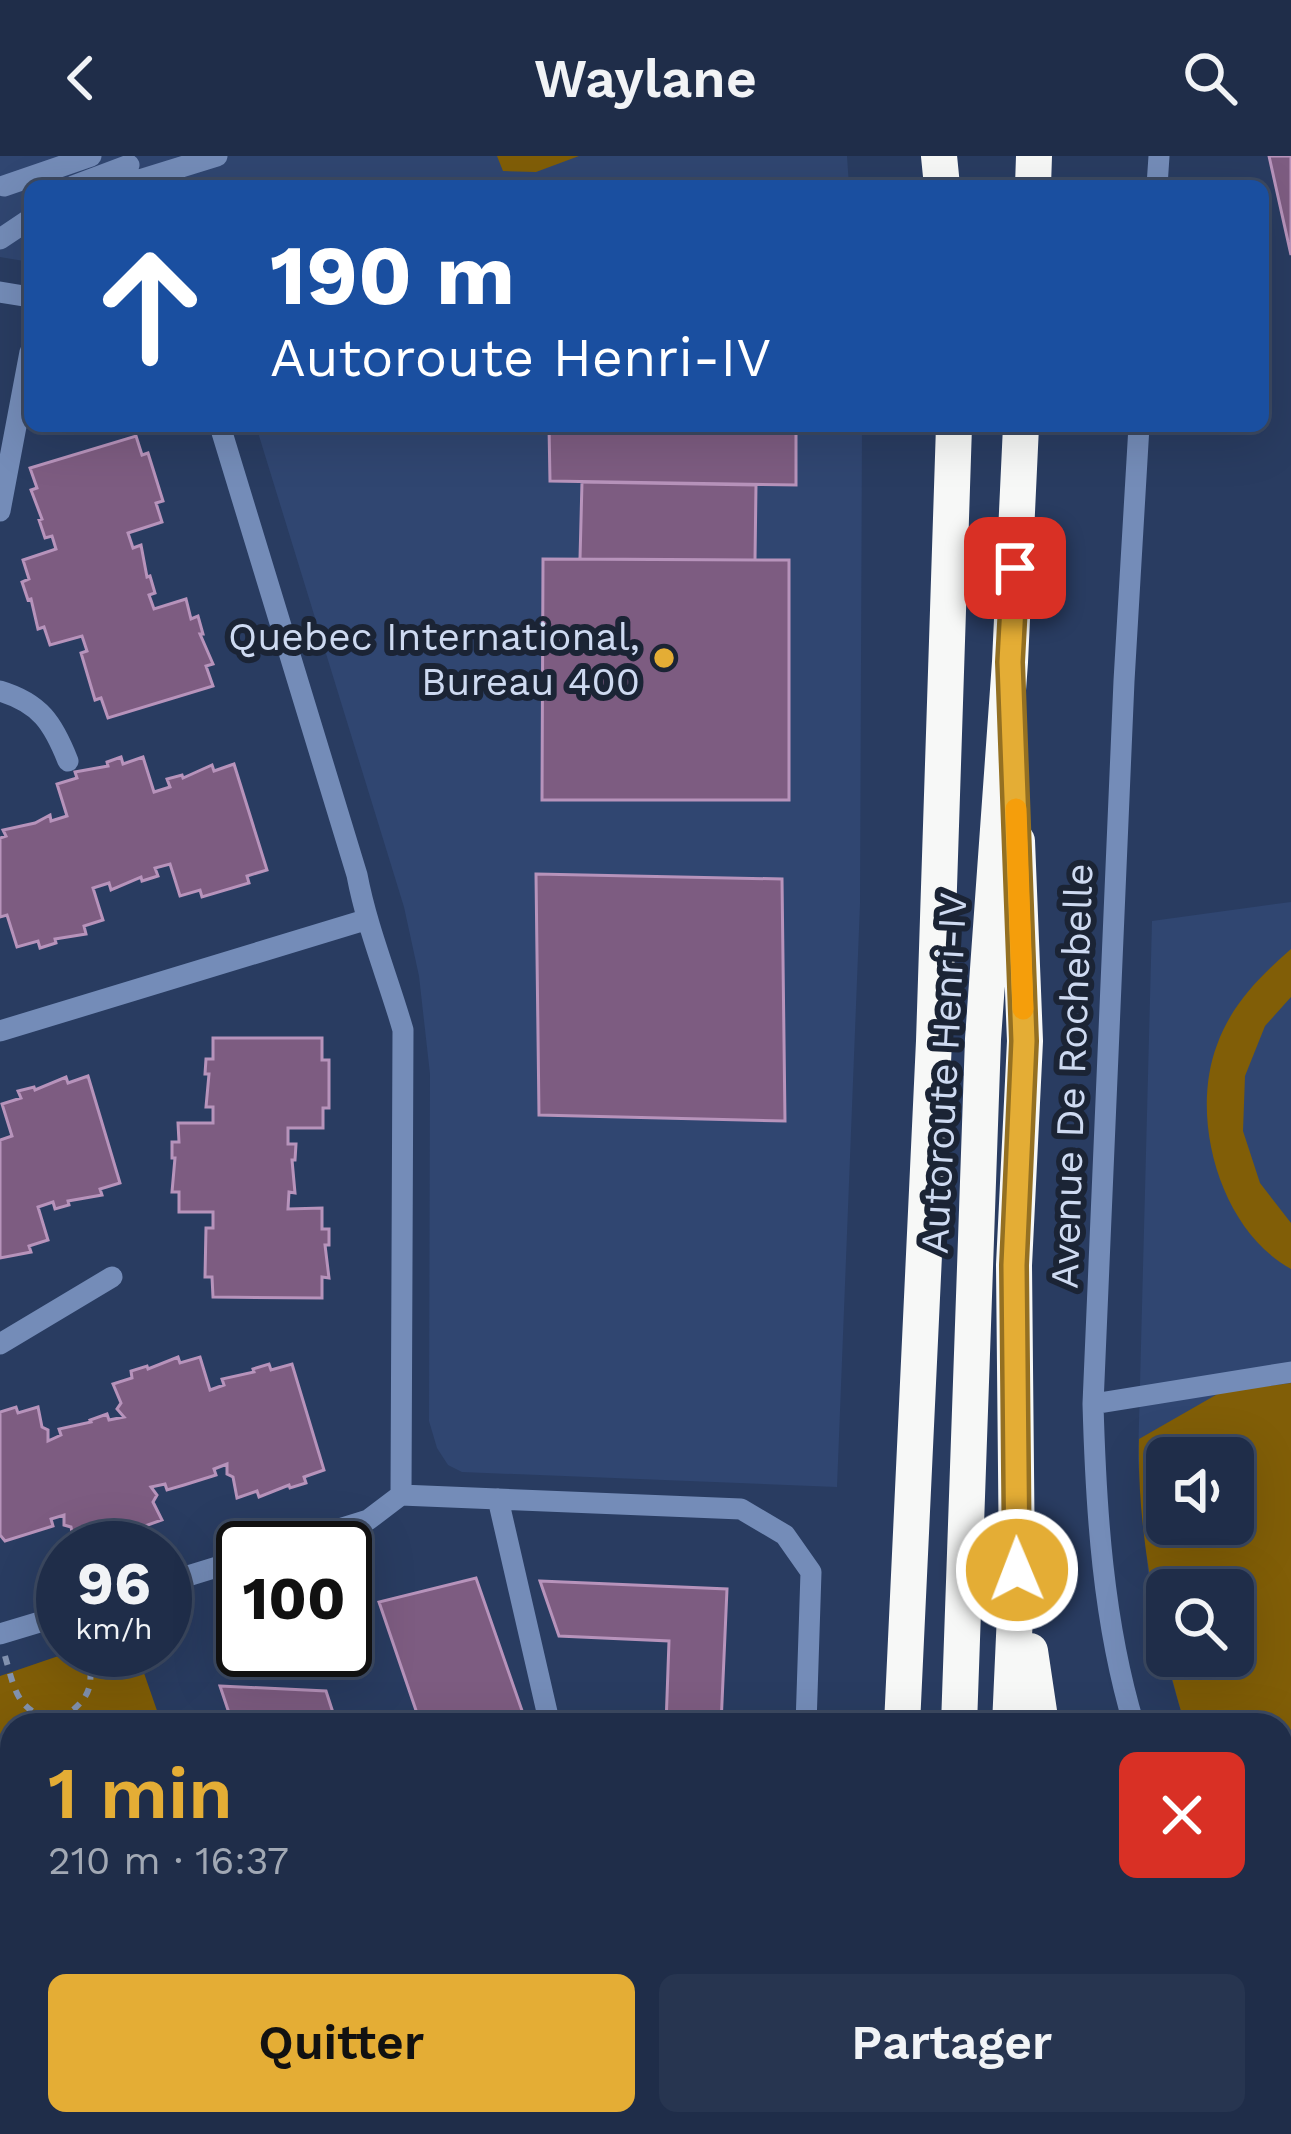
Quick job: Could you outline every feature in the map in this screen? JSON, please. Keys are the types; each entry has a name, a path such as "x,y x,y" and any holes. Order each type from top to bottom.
{"highway":[{"name":"Autoroute Henri-IV","path":"902,1713 922,1218 934,1041 954,432"},
{"name":"Autoroute Henri-IV","path":"959,1713 982,1039 1010,662 1021,432"},
{"path":"1010,662 1024,1041 1014,1265 1017,1570 1011,1713"},
{"path":"1017,1570 1039,1713"}],"street":[{"path":"1,183 91,156"},
{"path":"125,176 217,156"},
{"path":"0,511 24,384"},
{"path":"222,432 358,875 365,920 404,1030 401,1495"},
{"name":"Avenue De Rochebelle","path":"1131,1713 1112,1631 1096,1486 1094,1404 1139,432"},
{"path":"0,691 21,697 54,724 68,761"},
{"path":"0,1031 365,920"},
{"path":"0,1344 112,1277"},
{"path":"1094,1404 1291,1372"},
{"path":"365,1521 401,1495 741,1509 785,1535 811,1572 806,1713"},
{"path":"498,1499 547,1713"},
{"path":"0,1636 36,1624"}],"path":[{"path":"0,1636 21,1704 34,1713"},
{"path":"72,1713 83,1704 92,1677"}],"shaded area":[{"path":"0,156 847,156 849,180 24,180 24,261 0,257"},
{"path":"497,156 579,156 536,172 503,171"},
{"path":"258,432 862,432 860,904 837,1487 462,1472 448,1465 429,1421 430,1074 419,976 404,907"},
{"path":"1291,902 1291,1713 1181,1713 1171,1677 1254,1677 1254,1569 1148,1569 1138,1461 1152,921"},
{"path":"1291,949 1291,997 1265,1026 1245,1076 1243,1131 1260,1183 1291,1223 1291,1269 1266,1251 1229,1200 1209,1138 1207,1105 1209,1074 1230,1017"},
{"path":"1291,1383 1291,1713 1182,1713 1172,1677 1254,1677 1254,1569 1150,1569 1146,1548 1139,1439 1221,1392"},
{"path":"36,1664 36,1677 145,1677 158,1713 0,1713 0,1676"}],"building":[{"path":"1269,156 1291,156 1291,255"},
{"path":"549,432 796,432 796,485 550,481"},
{"path":"136,436 142,455 148,453 163,501 156,503 162,522 128,533 133,548 141,545 155,593 149,595 154,609 186,599 191,619 198,616 213,664 206,666 213,686 108,718 101,698 95,700 81,653 87,651 82,636 50,645 44,627 38,629 22,582 29,579 23,560 56,549 52,536 45,538 39,520 30,468"},
{"path":"582,482 756,485 755,560 580,559"},
{"path":"543,559 789,560 789,800 542,800"},
{"path":"121,757 123,764 143,757 154,792 170,787 167,779 183,778 212,765 214,771 234,764 267,870 247,876 249,883 202,897 200,890 180,896 170,864 155,868 158,876 142,881 141,877 111,890 109,883 93,888 103,920 84,926 86,934 55,939 56,943 40,948 38,941 17,947 7,915 0,917 3,830 50,815 51,821 67,816 57,784 77,778 75,772 108,766 107,762"},
{"path":"536,874 782,879 785,1121 539,1115"},
{"path":"213,1038 322,1038 322,1060 329,1060 329,1108 323,1108 323,1128 288,1128 288,1144 296,1144 292,1160 295,1193 289,1192 288,1209 322,1208 322,1229 329,1229 329,1245 325,1245 329,1278 322,1277 322,1298 213,1297 212,1277 205,1277 206,1228 213,1228 213,1212 179,1212 179,1192 172,1192 172,1142 179,1142 178,1123 213,1123 213,1107 206,1107 209,1074 205,1074 206,1059 213,1059"},
{"path":"88,1076 120,1183 100,1189 102,1195 68,1201 69,1205 55,1209 53,1202 38,1207 48,1240 29,1246 31,1252 0,1258 0,1140 12,1136 2,1104 21,1098 18,1091 35,1090 66,1077 68,1083"},
{"path":"178,1357 180,1363 200,1357 210,1390 224,1385 222,1379 253,1369 292,1364 324,1470 304,1477 306,1483 259,1497 257,1491 237,1498 227,1464 214,1469 216,1475 184,1485 167,1490 165,1484 151,1487 157,1495 153,1502 159,1521 64,1521 64,1515 36,1521 36,1531 5,1541 0,1535 0,1412 38,1407 48,1441 61,1435 59,1429 107,1414 109,1420 124,1417 117,1409 121,1403 113,1384 132,1378 131,1371"},
{"path":"476,1578 523,1713 417,1713 379,1602"},
{"path":"540,1581 727,1589 722,1713 666,1713 669,1641 559,1636"},
{"path":"220,1686 326,1691 333,1713 229,1713"}],"slow traffic":[{"path":"1016,809 1023,1009"}],"place":[{"name":"Quebec International, Bureau 400","path":"664,658"}],"route":[{"path":"1015,568 1010,662 1024,1041 1014,1265 1017,1570"}]}
